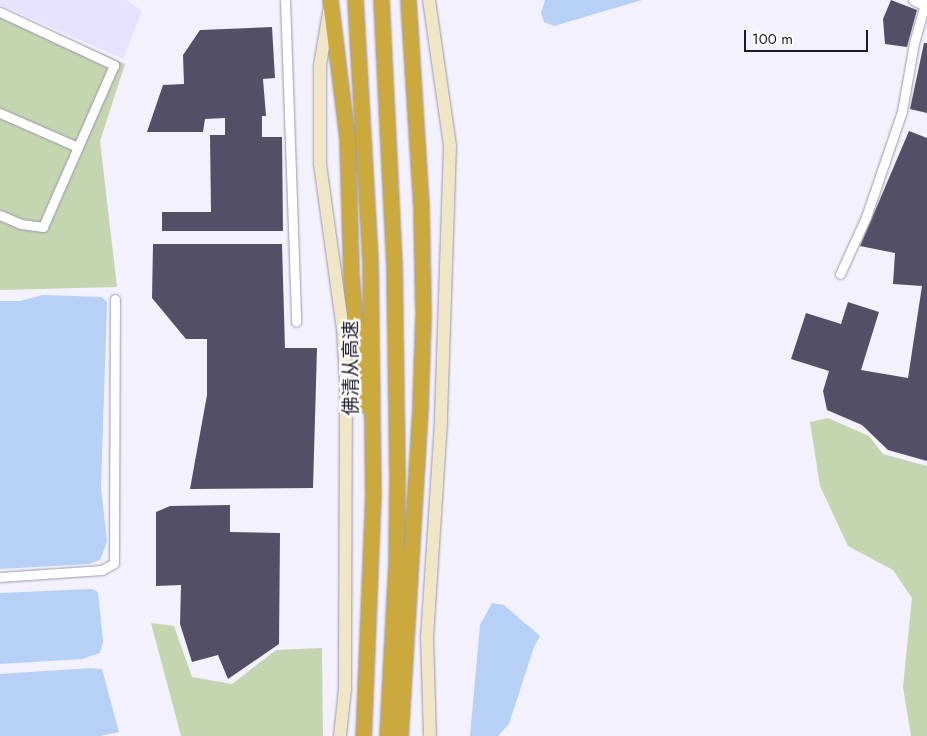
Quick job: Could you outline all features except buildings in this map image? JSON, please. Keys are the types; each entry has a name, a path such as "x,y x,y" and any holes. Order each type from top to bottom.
{"highway":[{"path":"330,0 347,139 351,275 367,483 373,523"},
{"name":"佛清从高速","path":"356,0 370,262 373,523 363,736"},
{"path":"381,0 394,263 397,473 396,574 387,736"},
{"path":"400,736 420,405 423,313 421,207 408,0"}],"main road":[{"path":"330,0 320,65 318,107 320,164 343,329 346,382 345,689 340,736"},
{"path":"429,0 450,146 440,422 427,636 430,736"}],"street":[{"path":"285,0 296,322"},
{"path":"840,274 866,217 902,111 924,3 913,0"},
{"path":"0,12 114,65 43,227 21,224 0,215"},
{"path":"0,113 78,147"},
{"path":"0,578 102,570 114,563 115,299"}],"shaded area":[{"path":"0,0 127,0 142,11 123,59 0,5"}],"green space":[{"path":"0,8 125,64 100,141 117,287 0,290"},
{"path":"828,418 869,436 883,454 927,466 927,736 911,736 903,687 912,598 893,570 848,546 820,486 810,422"},
{"path":"151,623 174,626 192,677 232,684 276,650 322,648 323,736 181,736"}],"water":[{"path":"545,0 642,0 554,26 544,22 541,13"},
{"path":"43,295 102,297 107,302 101,487 107,542 100,560 89,564 0,569 0,301 20,301"},
{"path":"92,589 98,592 103,641 100,653 82,659 0,664 0,593"},
{"path":"492,603 504,605 540,636 534,647 509,724 498,736 470,736 480,625"},
{"path":"91,668 102,669 119,732 100,736 0,736 0,674"}]}
